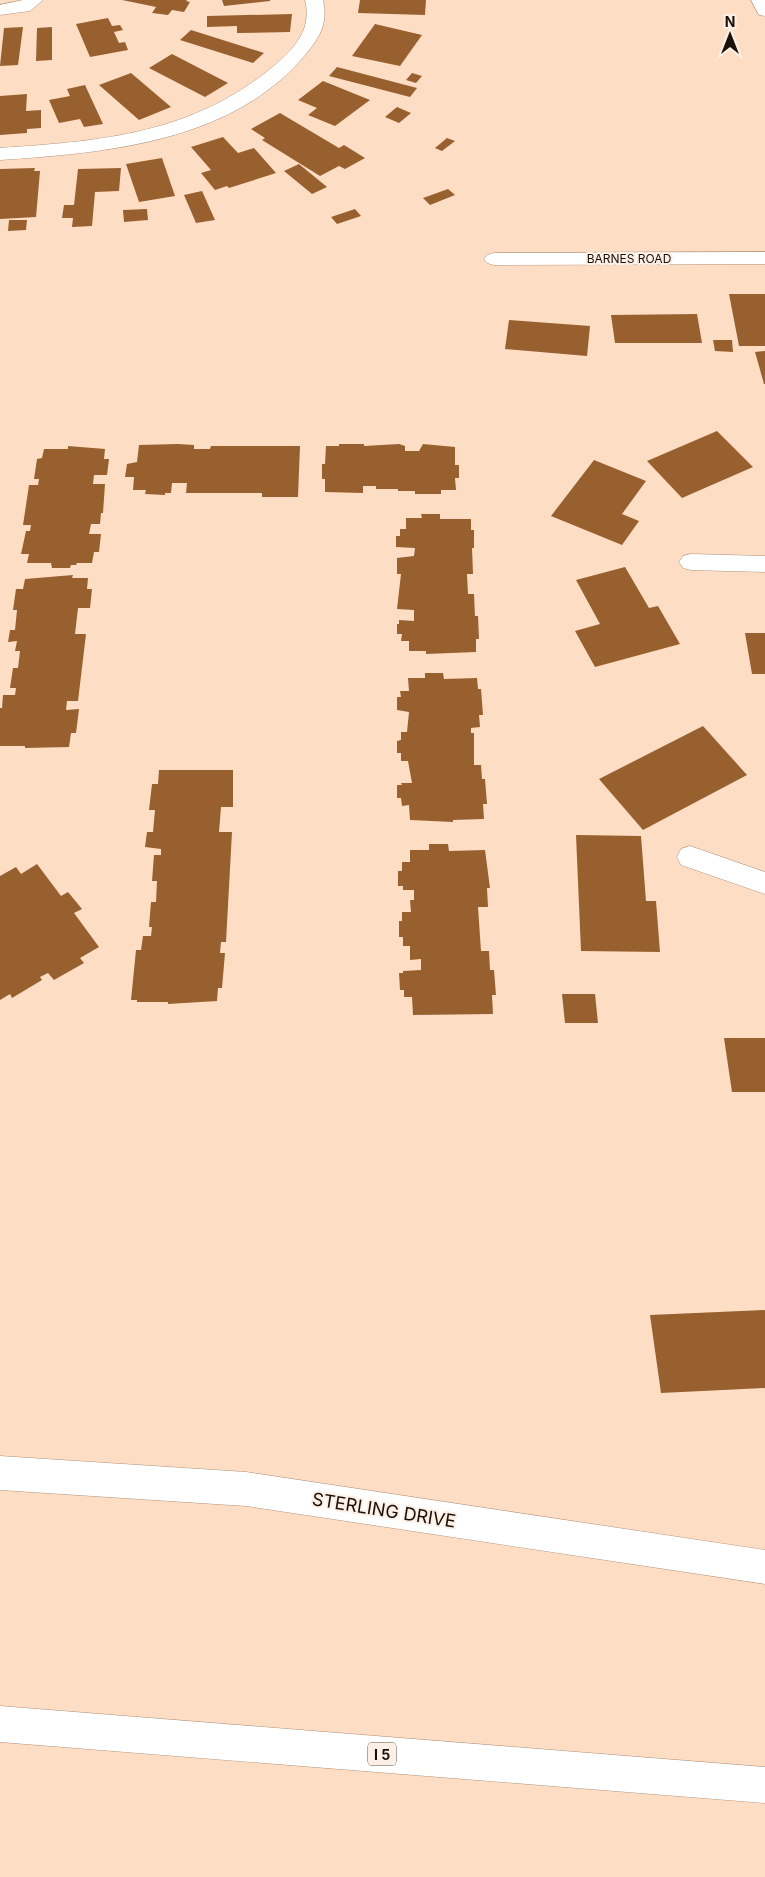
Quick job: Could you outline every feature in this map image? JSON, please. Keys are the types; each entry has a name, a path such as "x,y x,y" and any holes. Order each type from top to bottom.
{"main road":[{"path":"0,10 24,7 34,0"},
{"path":"0,154 104,146 160,132 207,117 247,97 278,72 304,46 317,18 314,0"},
{"path":"760,0 765,12"},
{"name":"BARNES ROAD","path":"494,259 765,258"},
{"path":"691,562 765,564"},
{"path":"690,857 765,883"},
{"name":"STERLING DRIVE","path":"0,1473 246,1490 765,1567"},
{"name":"I 5","path":"0,1724 765,1785"}],"building":[{"path":"122,0 187,0 190,2 184,12 172,10 168,15 152,13 156,7"},
{"path":"222,0 270,0 270,1 224,6"},
{"path":"360,0 426,0 425,15 358,13"},
{"path":"292,14 290,32 237,33 237,26 207,27 207,16"},
{"path":"108,18 112,26 120,25 123,30 114,32 119,43 125,42 128,50 90,57 76,24"},
{"path":"375,24 422,35 400,66 352,56"},
{"path":"23,27 18,65 0,66 4,28"},
{"path":"52,27 52,60 36,61 37,28"},
{"path":"191,30 264,53 253,63 180,40"},
{"path":"172,54 228,83 205,97 149,68"},
{"path":"337,67 417,88 410,97 329,76"},
{"path":"131,73 171,107 139,120 99,85"},
{"path":"412,73 422,76 416,83 406,80"},
{"path":"323,81 370,100 335,126 308,115 317,108 298,100"},
{"path":"85,85 103,124 84,127 80,119 59,123 49,100 70,96 67,89"},
{"path":"27,94 26,111 41,110 41,128 27,129 27,133 0,135 0,96"},
{"path":"397,107 411,113 399,123 385,117"},
{"path":"280,113 339,148 344,145 365,158 345,169 339,166 320,176 262,140 265,138 251,129"},
{"path":"223,137 238,153 254,148 276,173 229,188 227,186 215,190 201,173 211,170 191,147"},
{"path":"447,138 455,141 442,151 435,148"},
{"path":"162,158 175,196 139,202 126,164"},
{"path":"299,164 327,187 312,194 284,171"},
{"path":"35,168 34,171 40,171 36,217 0,219 0,169"},
{"path":"121,168 119,191 95,192 92,226 72,227 73,218 62,218 64,205 74,205 78,169"},
{"path":"448,189 455,195 430,205 423,198"},
{"path":"202,191 215,220 196,223 184,195"},
{"path":"147,209 148,220 124,222 123,210"},
{"path":"355,209 361,216 337,224 331,217"},
{"path":"9,220 27,220 26,230 8,231"},
{"path":"729,294 765,294 765,346 739,346"},
{"path":"697,314 702,343 615,343 611,315"},
{"path":"509,320 590,326 587,356 505,349"},
{"path":"713,340 732,340 733,352 715,351"},
{"path":"765,351 765,384 764,384 755,352"},
{"path":"717,431 753,467 682,498 647,461"},
{"path":"339,444 364,444 364,446 399,444 405,446 405,451 419,451 423,444 455,447 455,465 459,465 459,478 455,478 456,490 441,490 441,494 415,494 415,491 376,489 376,486 363,486 363,493 325,492 325,479 322,479 322,464 325,464 326,446 339,446"},
{"path":"139,445 194,445 194,449 210,449 211,446 300,446 298,497 262,497 262,493 186,493 187,483 172,483 171,493 165,493 165,495 145,494 146,490 133,490 134,477 125,477 127,464 137,462"},
{"path":"68,446 105,449 104,459 109,459 107,475 94,475 93,484 105,484 103,513 101,513 100,524 91,524 89,534 101,534 99,552 94,552 92,563 77,563 76,565 71,565 70,568 52,568 51,563 27,563 29,554 21,554 26,531 30,531 31,525 23,525 29,485 38,485 39,479 34,479 37,459 42,458 44,449 68,449"},
{"path":"594,460 646,481 622,514 639,521 622,545 551,516"},
{"path":"421,514 440,514 440,519 471,519 471,530 474,530 474,548 472,548 473,574 467,574 468,594 474,594 475,616 478,616 479,639 476,639 476,652 426,654 426,651 409,651 409,641 401,641 402,634 397,634 399,620 414,621 414,610 397,609 401,574 397,574 397,558 414,556 415,548 396,547 396,536 400,536 400,529 406,529 406,518 422,518"},
{"path":"625,567 649,608 658,606 680,644 595,667 575,631 600,624 576,580"},
{"path":"73,575 72,578 88,578 87,589 92,589 90,608 78,608 75,634 86,634 78,701 67,701 66,710 79,709 76,733 71,733 69,747 25,748 25,746 0,746 0,708 2,708 3,695 15,695 16,688 10,688 13,668 18,668 20,651 15,651 17,641 8,642 10,630 15,630 17,610 13,610 16,589 23,589 25,579"},
{"path":"745,633 765,633 765,674 752,674"},
{"path":"425,673 443,673 444,679 477,678 478,689 481,689 483,715 479,715 480,727 471,728 471,733 474,733 474,765 481,765 482,779 485,779 487,804 483,804 484,819 453,820 453,822 410,820 409,805 402,806 401,798 397,798 397,785 412,783 408,761 401,761 401,753 397,753 397,741 401,740 401,732 407,732 409,712 397,710 397,697 401,697 400,691 409,691 408,678 425,678"},
{"path":"703,726 747,775 643,830 599,779"},
{"path":"159,770 233,770 233,807 221,807 219,832 232,832 226,942 221,942 220,953 225,953 222,988 218,988 217,1001 168,1004 168,1002 137,1002 137,1000 131,1000 136,950 141,950 143,936 151,936 152,927 149,927 151,902 156,902 157,881 152,881 154,855 161,855 161,849 145,847 147,832 153,832 155,810 149,810 152,784 158,784"},
{"path":"576,835 641,836 646,901 656,901 660,952 581,951"},
{"path":"429,844 448,844 449,851 485,850 490,888 487,888 488,907 478,907 481,951 489,951 490,970 494,970 496,995 492,995 493,1014 413,1015 412,997 404,997 404,990 400,990 399,973 421,970 421,959 410,960 410,946 403,946 403,937 399,937 399,921 402,921 402,912 411,912 410,900 414,900 414,890 403,890 403,886 398,886 398,871 402,871 402,862 410,862 410,850 429,850"},
{"path":"37,864 61,896 68,892 82,909 74,913 99,947 80,958 84,963 54,980 48,973 40,977 42,980 12,998 10,994 0,1000 0,876 16,867 21,874"},
{"path":"562,994 595,994 598,1023 565,1023"},
{"path":"724,1038 765,1038 765,1092 732,1092"},
{"path":"765,1310 765,1388 661,1393 650,1315"}]}
